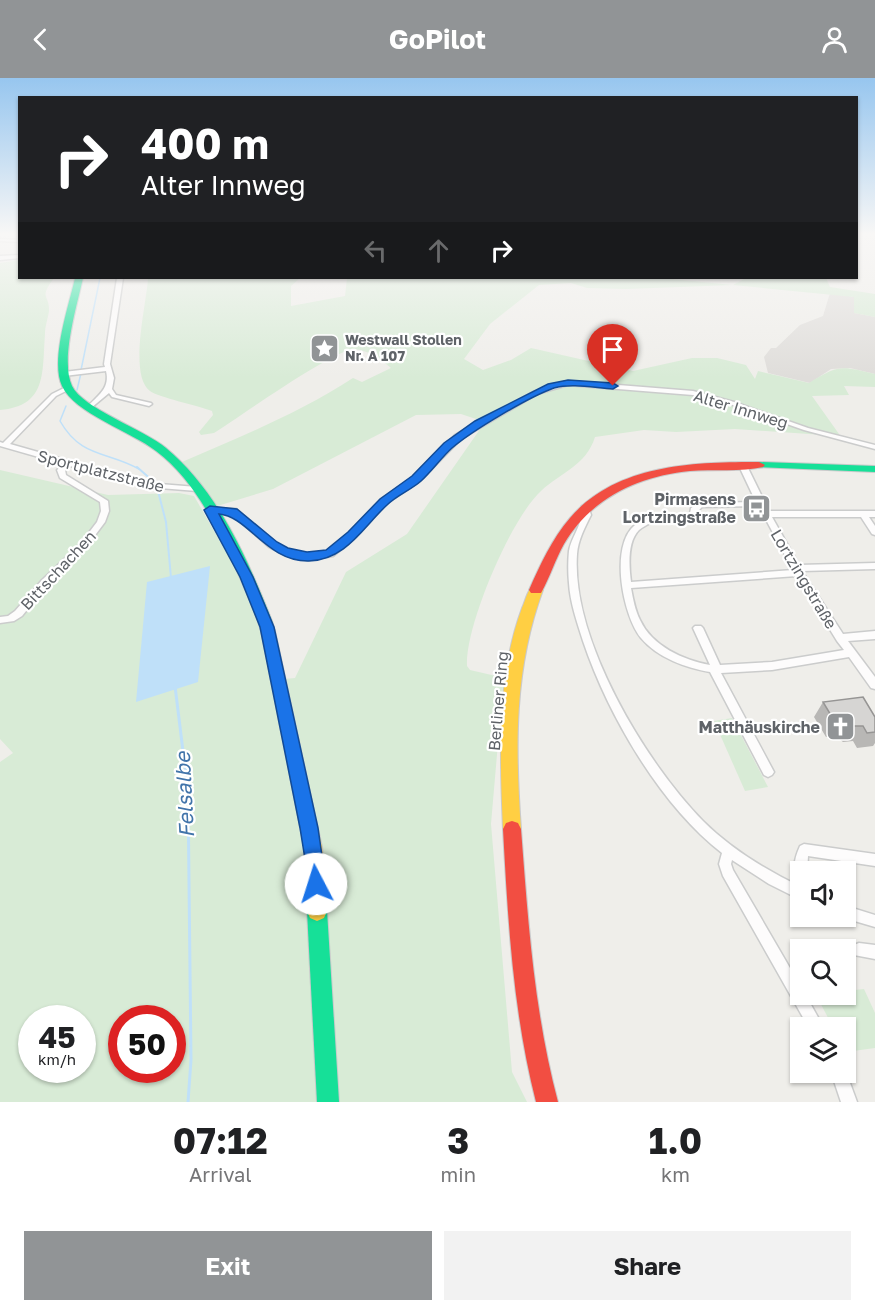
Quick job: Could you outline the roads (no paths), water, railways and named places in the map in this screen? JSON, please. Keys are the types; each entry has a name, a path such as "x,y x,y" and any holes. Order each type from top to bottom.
{"main road":[{"path":"79,283 66,381 91,406 160,448 197,489 247,577 267,627 315,867 328,1102"},
{"name":"Berliner Ring","path":"548,1102 533,1050 523,988 512,827 510,743 513,683 522,633 534,594 555,550 570,524 585,508 610,491 646,477 688,470 743,466 875,469"}],"street":[{"path":"91,406 109,389 111,378 107,369 119,283"},
{"path":"3,444 66,381 107,369"},
{"name":"Alter Innweg","path":"210,510 233,511 272,545 284,551 307,557 330,554 346,541 384,501 417,479 458,437 535,393 568,383 693,393 739,405 806,429 875,447"},
{"path":"109,389 114,396 149,404"},
{"name":"Sportplatzstraße","path":"3,444 147,485 197,489"},
{"name":"Bittschachen","path":"0,620 11,618 20,611 49,578 81,548 106,508 104,501 63,476 61,470 67,464"},
{"name":"Lortzingstraße","path":"743,466 765,514 798,570 840,638 875,685"},
{"path":"694,514 700,505 760,504"},
{"path":"585,508 587,515 573,555 574,585 582,621 621,716 640,751 671,795 729,851 790,887"},
{"path":"765,514 875,514"},
{"path":"863,514 875,531"},
{"path":"647,522 634,528 629,539 625,564 632,612 646,638 673,656 715,670 851,653"},
{"path":"555,550 573,555"},
{"path":"627,585 798,570 875,566"},
{"path":"698,628 715,670 768,772"},
{"path":"840,638 875,635"},
{"path":"801,861 804,850 875,860"},
{"path":"729,851 725,864 727,872 811,1017"},
{"path":"856,915 875,921"},
{"path":"860,950 875,952"},
{"path":"842,1083 849,1102"}],"water":[{"path":"210,566 198,682 136,702 147,582"}],"waterway":[{"name":"Felsalbe","path":"81,370 99,283"},
{"name":"Felsalbe","path":"77,390 81,373"},
{"name":"Felsalbe","path":"66,406 60,421 77,442 95,452 139,469"},
{"name":"Felsalbe","path":"137,467 154,482"},
{"name":"Felsalbe","path":"158,491 166,522 171,578"},
{"name":"Felsalbe","path":"175,686 188,792 191,1060 188,1102"}],"place":[{"name":"Westwall Stollen Nr. A 107","path":"324,348"},
{"name":"Pirmasens Lortzingstraße","path":"757,508"},
{"name":"Matthäuskirche","path":"841,727"}]}
